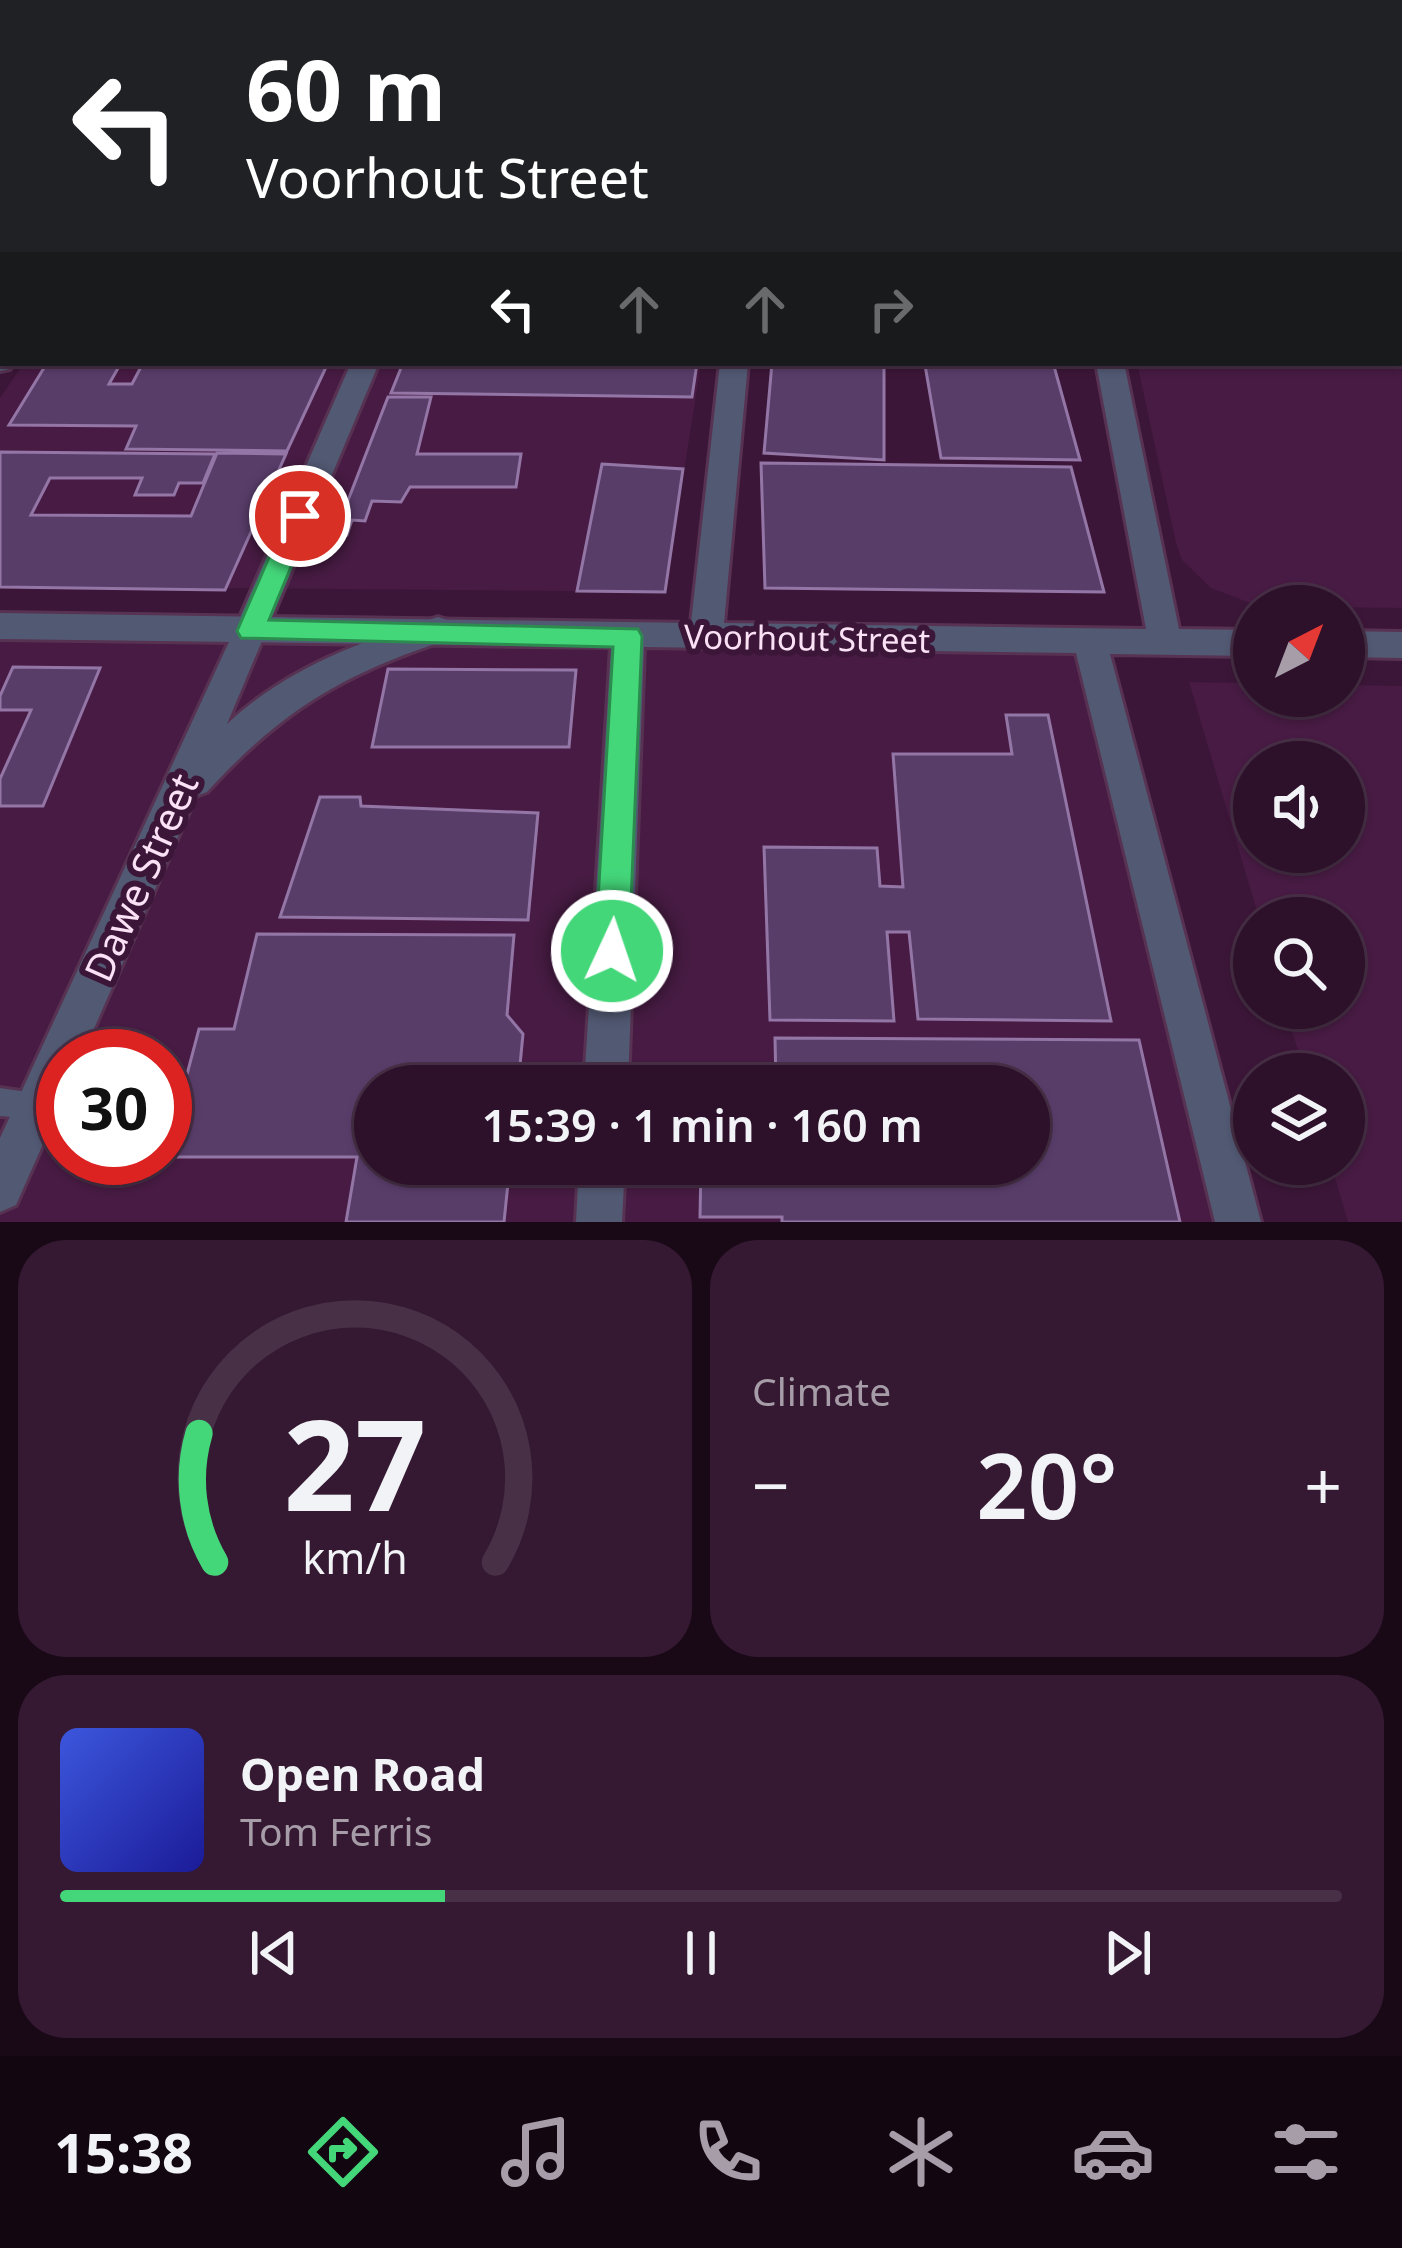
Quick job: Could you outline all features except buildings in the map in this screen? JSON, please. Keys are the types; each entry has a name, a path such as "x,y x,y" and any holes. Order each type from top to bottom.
{"street":[{"name":"Dawe Street","path":"0,1190 18,1104 173,804 364,366"},
{"path":"706,637 734,366"},
{"path":"1111,366 1165,641"},
{"name":"Voorhout Street","path":"0,626 1233,643"},
{"path":"173,804 231,740 309,678 369,651 438,630"},
{"path":"607,1065 628,636"},
{"path":"1090,642 1238,1222"},
{"path":"1365,644 1402,645"},
{"path":"599,1222 601,1185"}],"shaded area":[{"path":"22,366 701,366 665,592 0,586 0,398"},
{"path":"1138,366 1402,366 1402,608 1365,607 1365,585 1233,585 1233,596 1211,588 1182,560"},
{"path":"0,613 1090,642 1245,1222 0,1222"},
{"path":"1189,682 1233,683 1233,717 1365,717 1365,685 1402,686 1402,1222 1348,1222 1337,1185 1365,1185 1365,1053 1299,1053 1291,1029 1365,1029 1365,897 1253,897 1246,873 1365,873 1365,741 1233,741 1233,830"}],"route":[{"path":"300,516 250,631 628,636 612,951"}]}
